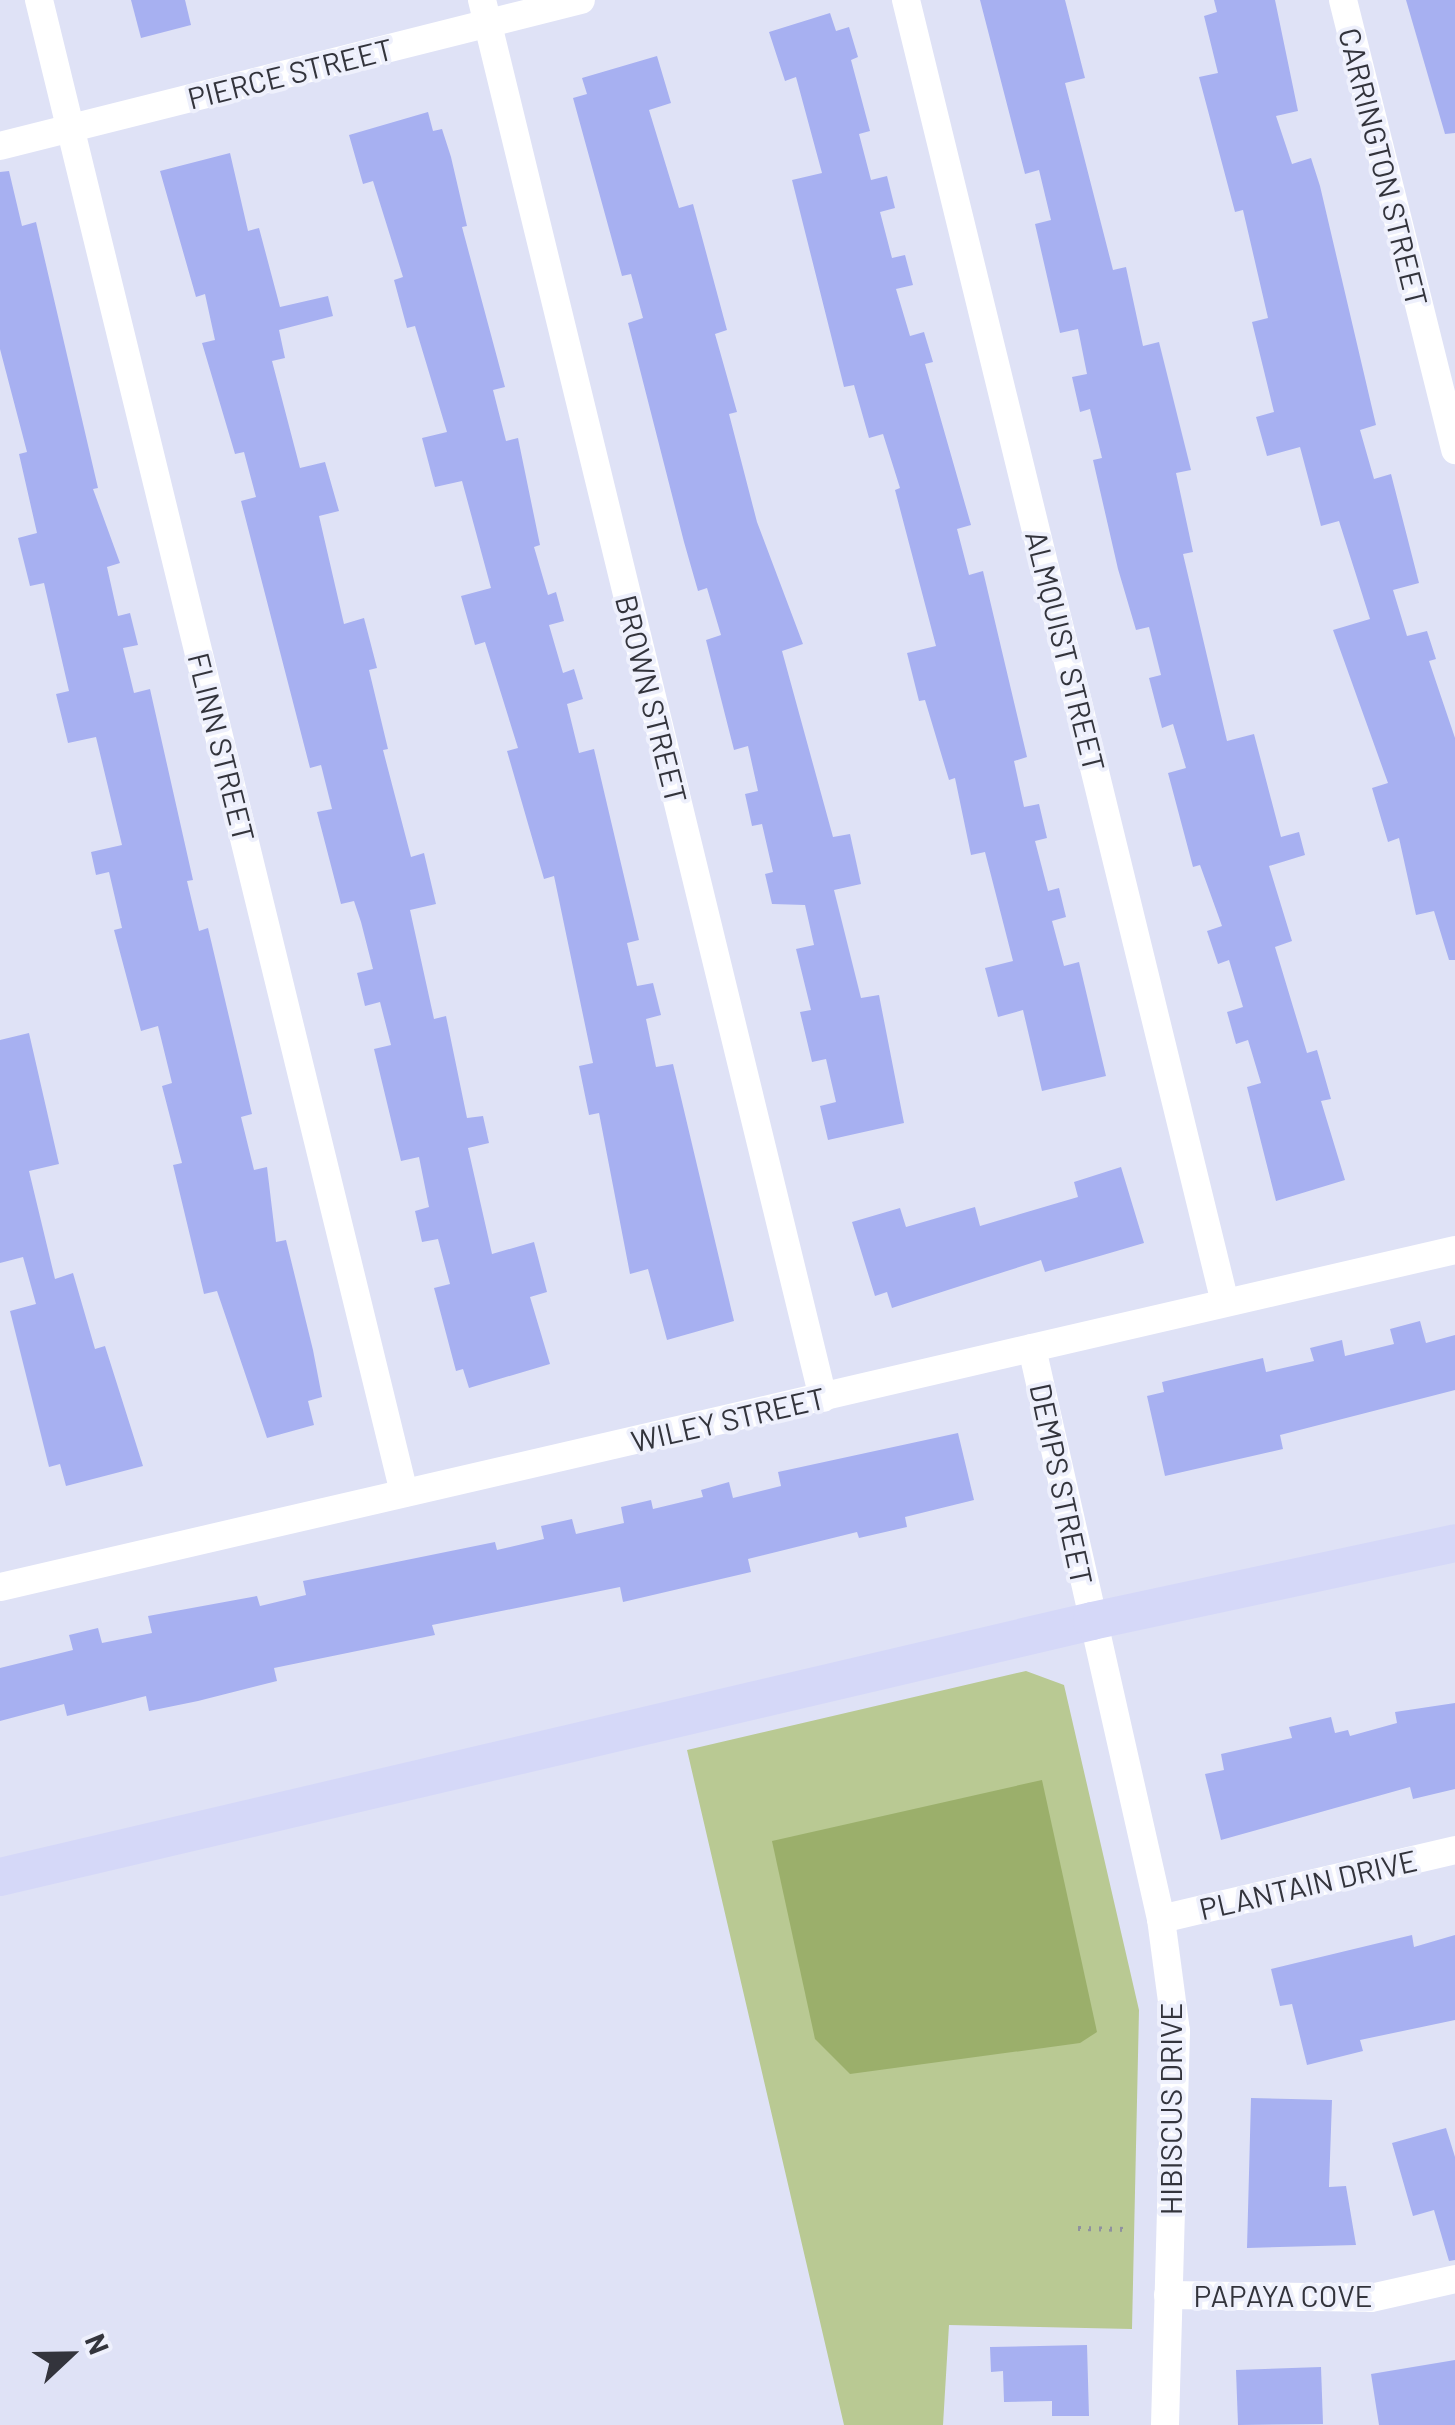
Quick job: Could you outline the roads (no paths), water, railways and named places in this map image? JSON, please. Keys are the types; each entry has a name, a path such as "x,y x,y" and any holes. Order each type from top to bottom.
{"main road":[{"path":"0,1877 1092,1620 1455,1543"}],"street":[{"name":"FLINN STREET","path":"39,0 404,1494"},
{"name":"PIERCE STREET","path":"0,146 485,12 581,0"},
{"name":"ALMQUIST STREET","path":"906,0 1226,1303"},
{"name":"CARRINGTON STREET","path":"1343,0 1455,450"},
{"name":"BROWN STREET","path":"485,12 823,1398"},
{"name":"WILEY STREET","path":"0,1587 1455,1250"},
{"name":"DEMPS STREET","path":"1032,1348 1092,1620"},
{"name":"HIBISCUS DRIVE","path":"1092,1620 1161,1918 1176,2031 1165,2425"},
{"name":"PLANTAIN DRIVE","path":"1161,1918 1455,1850"},
{"name":"PAPAYA COVE","path":"1168,2295 1371,2298 1455,2279"}]}
